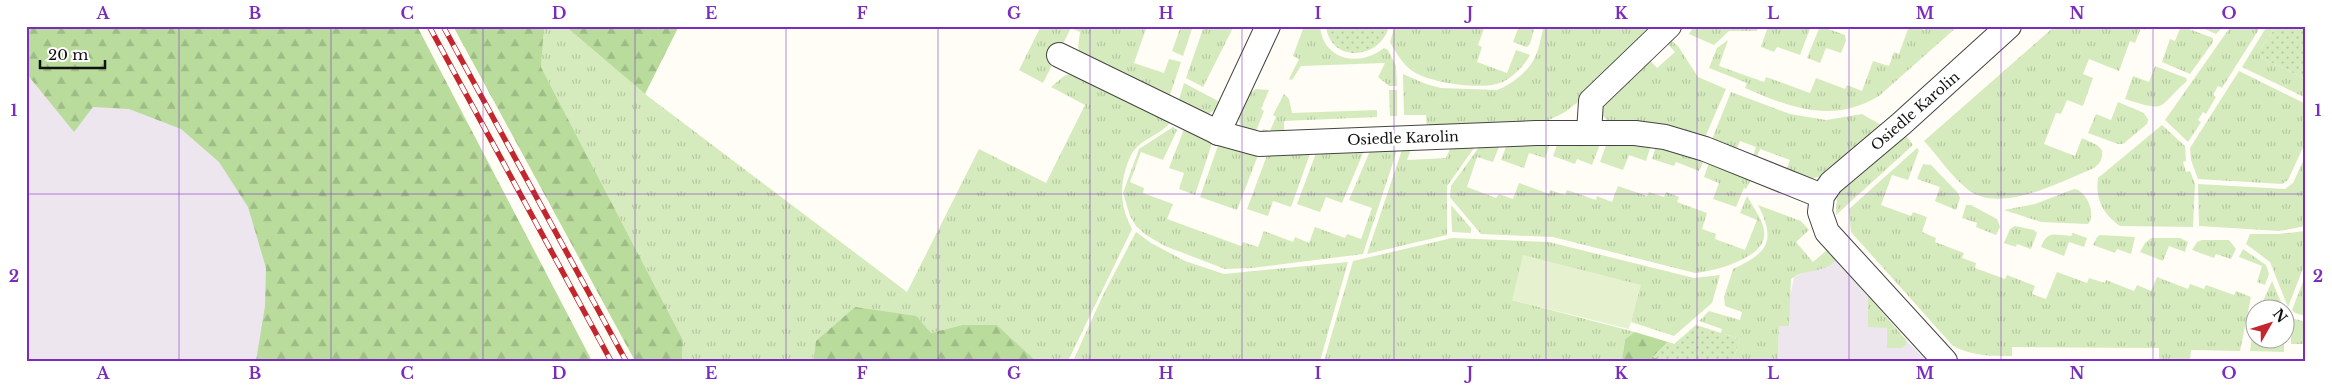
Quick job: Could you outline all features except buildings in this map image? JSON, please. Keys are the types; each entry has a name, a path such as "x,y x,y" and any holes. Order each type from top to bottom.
{"street":[{"path":"1218,133 1268,26"},
{"path":"1589,132 1591,101 1669,26"},
{"name":"Osiedle Karolin","path":"1059,55 1218,133 1259,144 1589,132 1665,137 1711,151 1822,196 1830,183 1902,124 2009,26"},
{"path":"1822,196 1820,212 1826,232 1945,361"}],"shaded area":[{"path":"26,26 317,26 519,361 26,361"},
{"path":"1836,260 1927,361 1778,361 1779,326 1789,326 1789,302 1794,277"}],"green space":[{"path":"26,26 417,26 592,361 256,361 265,306 266,268 248,207 219,162 181,129 129,109 93,107 74,132 26,73"},
{"path":"453,26 544,26 541,67 683,340 682,361 635,361"},
{"path":"565,26 645,94 907,292 979,149 1046,183 1085,105 1051,87 1064,76 1073,73 1173,117 1163,130 1142,142 1129,160 1123,179 1122,196 1125,212 1132,229 1068,361 1036,361 997,325 962,325 931,333 816,341 813,361 682,361 683,340 541,67 543,27"},
{"path":"565,26 679,26 645,94"},
{"path":"1041,26 1147,26 1134,63 1164,73 1169,59 1181,62 1170,95 1166,98 1081,56 1078,47 1080,32 1071,28 1043,83 1019,70"},
{"path":"1181,26 1193,26 1183,56 1172,51"},
{"path":"1204,26 1234,26 1203,87 1186,78"},
{"path":"1304,26 1320,26 1328,47 1344,57 1364,58 1384,48 1388,50 1396,66 1397,86 1389,86 1378,77 1385,63 1301,66 1292,80 1289,79 1299,59 1293,56"},
{"path":"1326,26 1389,26 1384,37 1376,46 1367,51 1356,53 1346,52 1336,47 1330,38"},
{"path":"1395,26 1485,26 1478,45 1482,47 1477,62 1507,73 1516,50 1530,55 1517,71 1500,83 1481,86 1444,82 1422,76 1414,72 1403,62 1390,42"},
{"path":"1519,26 1535,26 1530,44 1527,47 1513,42"},
{"path":"1544,26 1661,26 1586,96 1565,112 1547,121 1427,131 1426,115 1404,115 1403,74 1441,88 1497,90 1514,81 1532,62 1537,53"},
{"path":"1694,26 1759,26 1757,31 1729,31 1714,45 1689,34"},
{"path":"1768,26 1811,26 1800,55 1777,47 1774,52 1761,47"},
{"path":"1820,26 1845,35 1846,41 1841,53 1826,48 1820,63 1807,58"},
{"path":"1909,26 1925,30 1927,26 1958,26 1879,96 1862,105 1845,109 1828,111 1795,107 1745,88 1747,83 1709,68 1717,48 1728,40 1719,66 1764,82 1766,77 1810,93 1816,78 1845,89 1847,85 1862,91 1873,61 1889,66 1894,52 1899,54"},
{"path":"2055,26 2146,26 2145,30 2141,28 2135,43 2130,41 2119,71 2089,59 2083,74 2093,78 2083,106 2067,100 2061,114 2056,113 2044,144 2075,156 2082,138 2097,145 2102,150 2101,160 2094,168 2029,194 1995,199 1979,196 1960,183 1924,141"},
{"path":"2181,26 2213,38 2213,42 2190,74 2162,62 2170,39 2175,41"},
{"path":"2198,26 2224,26 2216,34"},
{"path":"2231,26 2261,26 2222,88 2218,86 2213,95 2216,97 2206,114 2203,112 2198,120 2201,122 2188,142 2165,120"},
{"path":"2267,26 2277,26 2260,49 2260,57 2306,79 2306,98 2242,67"},
{"path":"2277,26 2306,26 2306,79 2260,57 2260,49"},
{"path":"1670,39 1678,46 1698,77 1726,89 1703,142 1608,121 1601,114 1603,98 1646,56 1657,68 1675,52 1664,40"},
{"path":"2155,66 2186,78 2187,81 2165,102 2156,107 2125,99 2133,76 2149,82"},
{"path":"2239,71 2306,104 2306,141 2288,180 2282,184 2198,179 2191,160 2190,148"},
{"path":"1184,83 1220,102 1215,110 1205,116 1178,103"},
{"path":"1256,89 1269,90 1261,109 1264,111 1254,136 1242,127 1239,114 1248,95"},
{"path":"1389,90 1397,90 1397,116 1390,116"},
{"path":"1731,92 1790,114 1826,120 1862,114 1883,126 1827,174 1811,178 1796,176 1785,173 1790,160 1760,149 1755,161 1752,159 1756,147 1740,141 1735,153 1710,144"},
{"path":"1284,94 1289,99 1292,113 1377,110 1377,117 1284,121 1284,137 1260,137 1263,129 1270,131 1276,117 1273,115"},
{"path":"2118,102 2144,113 2148,120 2147,124 2123,144 2088,133 2096,114 2111,120"},
{"path":"1186,124 1214,137 1195,195 1179,189 1184,173 1169,168"},
{"path":"2162,125 2185,146 2186,161 2183,162 2186,172 2190,171 2195,184 2193,227 2120,226 2105,211 2099,199 2098,178"},
{"path":"1173,127 1177,130 1163,160 1141,152 1130,182 1144,188 1143,193 1173,204 1167,219 1241,246 1243,242 1258,247 1264,231 1293,242 1295,237 1309,243 1315,227 1345,238 1347,234 1361,239 1372,208 1349,200 1372,146 1399,144 1363,254 1252,268 1225,269 1165,246 1146,235 1136,226 1130,216 1123,193 1139,149"},
{"path":"1903,132 1913,145 1836,215 1837,197 1842,189"},
{"path":"1502,139 1493,162 1477,157 1467,187 1496,198 1499,194 1513,199 1519,183 1549,194 1550,190 1565,195 1567,190 1596,200 1597,196 1612,202 1618,186 1647,196 1649,192 1664,197 1666,192 1679,197 1677,202 1707,213 1702,229 1716,234 1715,239 1745,250 1757,220 1740,213 1747,196 1762,223 1764,238 1761,245 1754,252 1743,259 1719,268 1695,273 1553,237 1481,234 1450,197 1451,186 1484,140"},
{"path":"1509,139 1552,139 1545,158 1529,153 1524,168 1501,160"},
{"path":"1559,139 1602,139 1592,165 1577,159 1575,164 1553,156"},
{"path":"1220,140 1260,150 1237,210 1200,197"},
{"path":"1608,140 1652,142 1646,161 1629,155 1623,170 1600,162"},
{"path":"1479,141 1447,186 1447,235 1367,254 1404,144 1413,144 1407,160 1446,158 1453,142"},
{"path":"1657,143 1706,155 1699,171 1676,162 1674,166 1652,159"},
{"path":"1366,146 1342,203 1326,197 1320,212 1297,204 1318,148"},
{"path":"1312,148 1291,207 1273,201 1268,216 1247,209 1269,150"},
{"path":"1917,148 1919,150 1908,180 1892,175 1881,205 1911,216 1913,212 1927,217 1922,232 1936,238 1935,242 1964,253 1962,258 1976,263 1975,268 2005,279 2007,275 2035,286 2032,294 2046,299 2057,272 2087,283 2089,278 2105,283 2106,280 2134,291 2137,285 2151,291 2157,277 2188,289 2190,284 2204,289 2206,285 2234,295 2236,291 2251,297 2250,300 2244,300 2244,331 2240,351 2191,350 2190,361 2159,361 2159,348 2012,347 2012,356 1974,354 1960,349 1953,346 1851,232 1849,209"},
{"path":"2306,155 2306,226 2279,231 2199,226 2198,184 2285,189 2293,183"},
{"path":"1711,157 1754,174 1746,189 1744,188 1736,207 1713,199 1719,183 1704,177"},
{"path":"1923,164 1931,165 1958,193 1960,198 1956,210 1935,201 1940,187 1917,179"},
{"path":"2074,189 2083,193 2089,203 2091,214 2088,224 2041,222 2004,210 2035,204"},
{"path":"1451,205 1471,228 1471,233 1452,232"},
{"path":"1758,205 1801,221 1809,230 1796,242 1813,262 1827,250 1836,260 1826,267 1803,273 1791,279 1789,326 1779,326 1778,361 1733,361 1740,339 1721,333 1722,329 1699,321 1709,311 1740,320 1742,312 1725,306 1724,297 1733,269 1754,257 1765,245 1767,228"},
{"path":"1966,205 1971,205 1997,219 2000,227 1996,235 1976,227 1977,223 1962,218"},
{"path":"2015,226 2034,230 2037,233 2031,249 2017,244 2016,247 2004,243 2010,229"},
{"path":"2306,231 2306,261 2291,300 2285,300 2270,262 2246,244 2250,234 2279,234"},
{"path":"1136,232 1151,243 1185,261 1224,274 1348,262 1320,361 1073,361 1103,295"},
{"path":"2073,233 2087,238 2084,247 2069,242 2064,256 2041,247 2049,236 2071,236"},
{"path":"2100,235 2135,237 2131,254 2117,249 2115,253 2093,245"},
{"path":"1452,238 1549,242 1694,278 1720,275 1712,303 1674,336 1631,322 1640,285 1512,300 1635,332 1625,339 1622,361 1324,361 1353,261"},
{"path":"2151,238 2180,238 2188,242 2185,252 2169,246 2163,261 2140,252 2145,243"},
{"path":"2202,240 2229,240 2236,249 2231,259 2216,254 2214,258 2192,250 2197,242"},
{"path":"2243,249 2266,265 2269,274 2265,285 2257,282 2262,266 2239,257"},
{"path":"1523,255 1641,285 1629,329 1512,300"},
{"path":"2306,274 2306,316 2295,313 2294,305"},
{"path":"2272,281 2280,300 2263,300"},
{"path":"1868,296 1907,341 1906,345 1902,348 1887,348 1887,328 1868,327"},
{"path":"855,307 916,316 931,333 962,325 997,325 1036,361 813,361 816,341"},
{"path":"2294,319 2306,322 2306,344 2294,344"},
{"path":"1696,325 1740,339 1733,361 1666,361 1653,357 1668,342 1674,344"},
{"path":"1635,332 1668,342 1653,357 1666,361 1622,361 1625,339"},
{"path":"2284,350 2284,352 2250,351"}],"railway":[{"path":"429,26 611,361"},
{"path":"443,26 626,361"}]}
